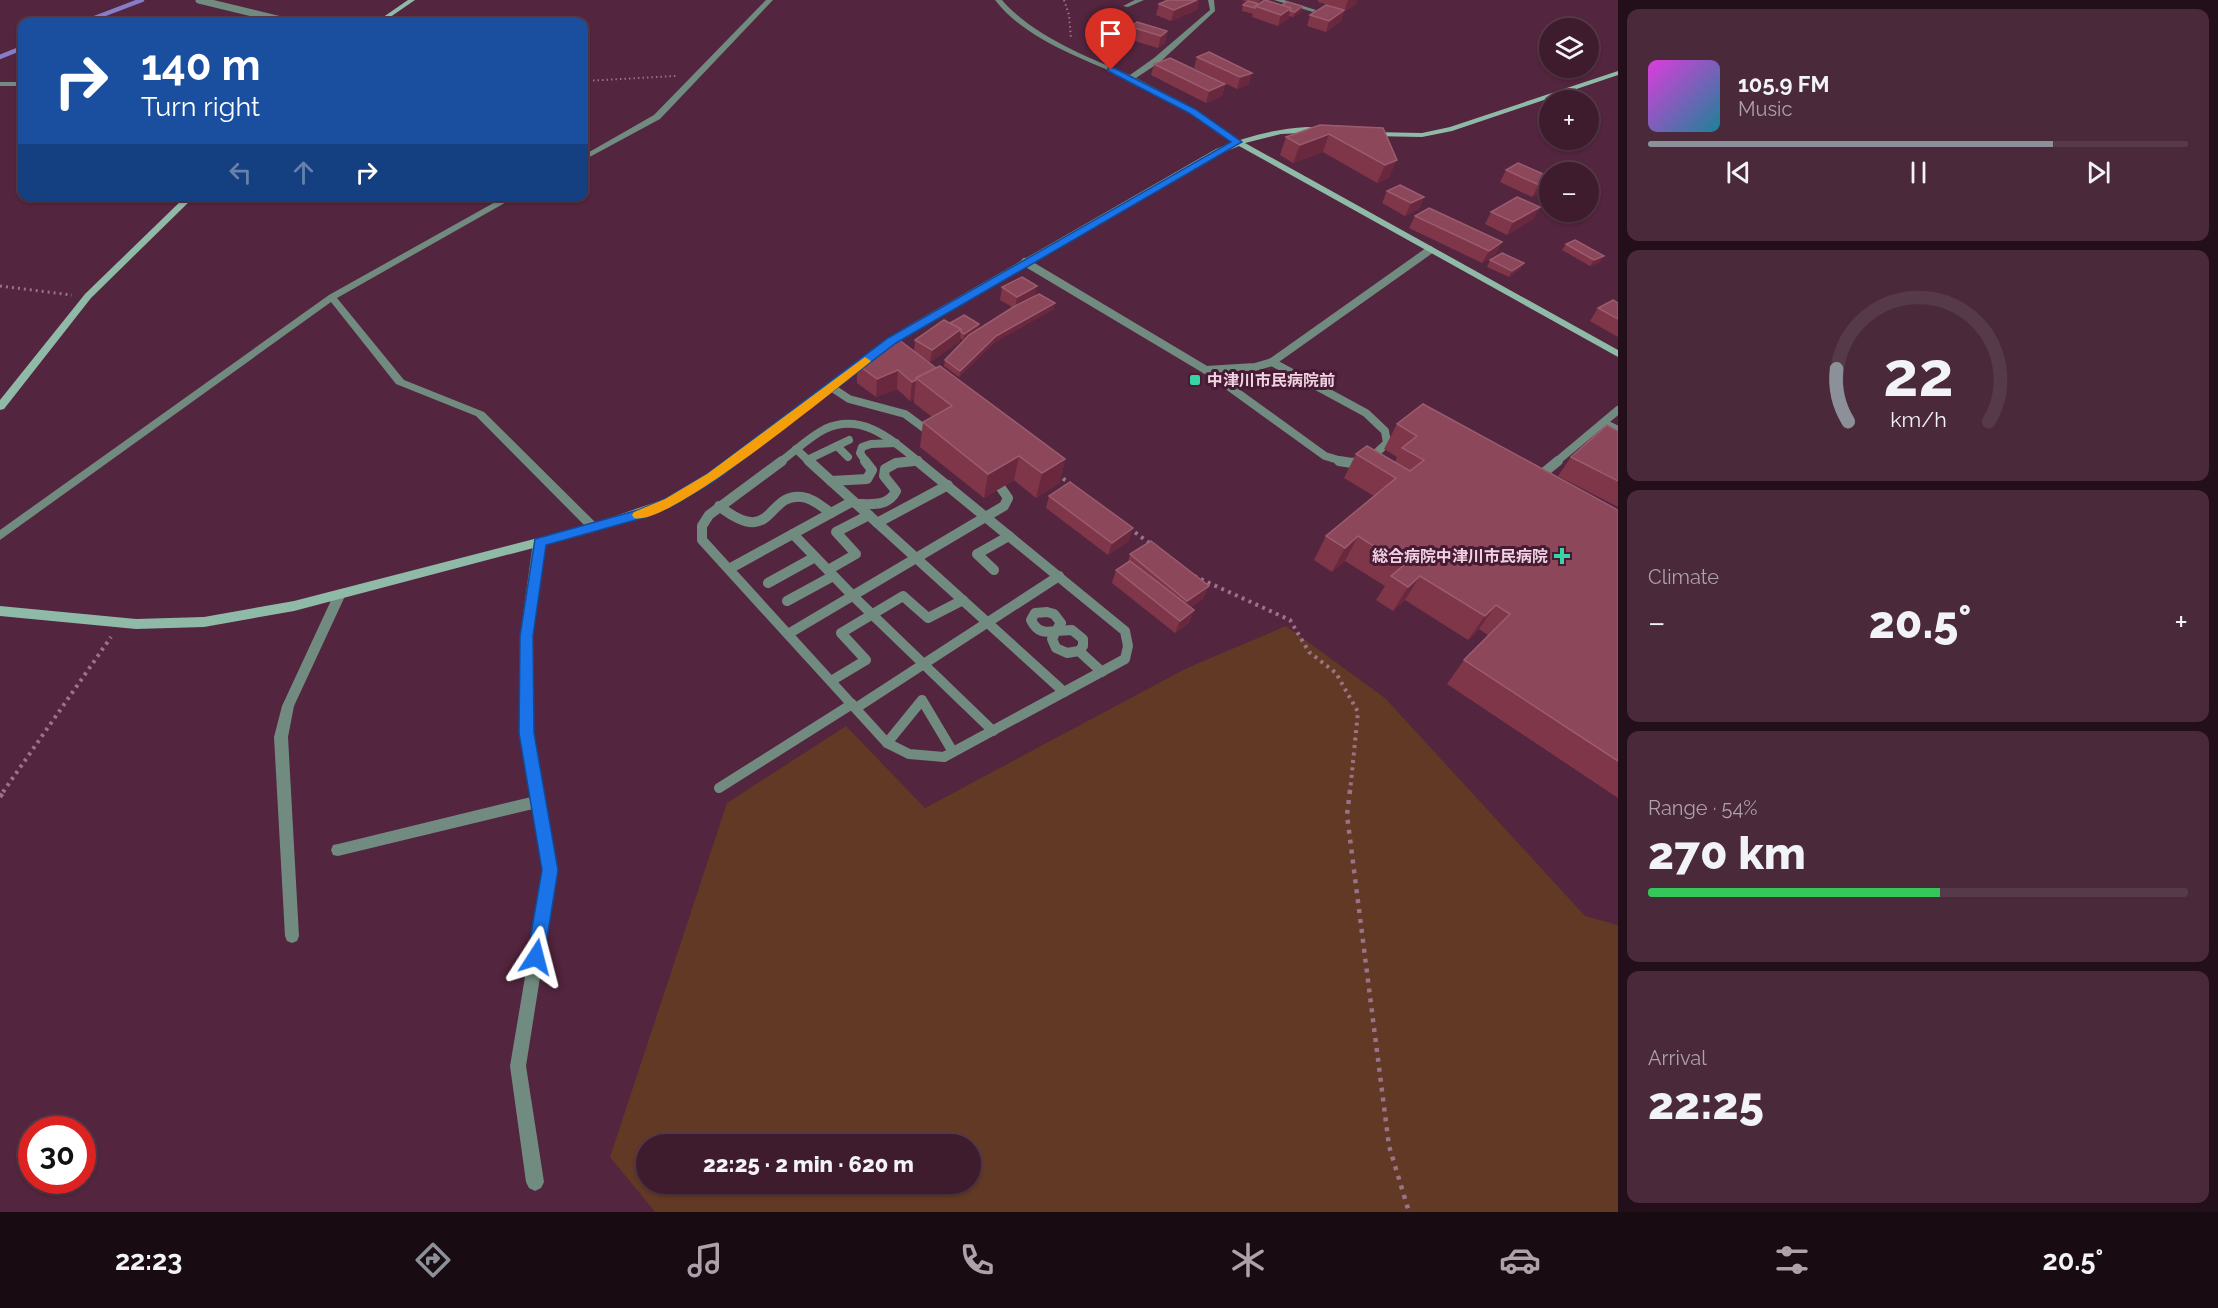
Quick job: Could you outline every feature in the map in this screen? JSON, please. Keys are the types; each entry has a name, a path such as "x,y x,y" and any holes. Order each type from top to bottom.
{"street":[{"path":"385,18 412,0"},
{"path":"588,156 657,117 770,0"},
{"path":"998,0 1011,15 1066,50 1131,78 1192,111 1225,136 1618,354"},
{"path":"1126,6 1141,0"},
{"path":"1131,78 1157,60 1213,9 1211,0"},
{"path":"1277,0 1313,10"},
{"path":"1364,134 1422,135 1452,129 1618,73"},
{"path":"0,84 18,84"},
{"path":"0,611 121,623 204,622 283,609 642,514 712,477 892,340 1238,142 1282,130 1327,130"},
{"path":"0,407 88,297 186,201"},
{"path":"0,536 332,297 504,201"},
{"path":"332,297 400,382 480,414 594,528"},
{"path":"535,1182 518,1066 550,870 527,733 526,636 539,542"},
{"path":"292,936 281,737 288,706 340,594"},
{"path":"338,850 537,802"}],"lane":[{"path":"199,0 273,18"},
{"path":"1206,370 1255,367 1272,362 1430,250"},
{"path":"1025,262 1206,370 1325,456 1346,464 1360,464 1376,455 1388,444 1385,431 1366,413 1272,362"},
{"path":"831,387 849,399 905,414 937,438"},
{"path":"1525,488 1618,410"},
{"path":"1604,423 1618,430"},
{"path":"839,424 870,427 885,434 1125,631 1128,646 1125,659 944,757 909,754 887,743 702,540 702,526 709,515 796,449 823,430 839,424"},
{"path":"807,460 849,440"},
{"path":"831,481 859,482 867,479 872,475 872,470 860,453 862,447 871,444 896,443"},
{"path":"837,446 848,457"},
{"path":"796,449 1064,692"},
{"path":"729,569 855,502 887,502 894,497 896,490 884,476 885,469 896,463 918,460"},
{"path":"877,523 948,485"},
{"path":"788,634 1004,506 1008,498 1000,488"},
{"path":"719,506 739,521 747,523 765,518 785,500 794,498 808,498 817,501 831,513"},
{"path":"787,601 856,554 836,532 869,515"},
{"path":"793,534 852,595 993,731"},
{"path":"994,570 977,554 1009,536"},
{"path":"768,583 815,557"},
{"path":"719,788 923,663 1059,576"},
{"path":"831,681 866,660 841,633 903,597 928,618 963,600"},
{"path":"1072,630 1079,634 1083,639 1083,646 1079,651 1067,653 1056,648 1052,639 1057,631 1072,630"},
{"path":"1079,651 1102,672"},
{"path":"887,743 922,700 953,752"}],"path":[{"path":"1064,0 1071,29 1071,44 1066,50"},
{"path":"588,81 698,75"},
{"path":"0,286 88,297"},
{"path":"1049,467 1078,489"},
{"path":"1125,525 1154,547"},
{"path":"1192,574 1290,620 1309,652 1336,673 1358,712 1347,815 1389,1146 1409,1212"},
{"path":"0,797 121,623"}],"shaded area":[{"path":"1286,626 1385,698 1585,916 1618,925 1618,1212 655,1212 640,1194 981,1194 981,1134 636,1134 636,1189 610,1157 727,803 846,726 925,808 1187,668"}],"building":[{"path":"1168,0 1197,0 1174,10 1159,4"},
{"path":"1265,0 1291,8 1281,15 1255,6"},
{"path":"1248,1 1259,4 1255,8 1243,5"},
{"path":"1287,2 1302,6 1295,12 1290,11 1291,8 1282,5"},
{"path":"1326,5 1344,10 1329,21 1310,15"},
{"path":"1137,22 1167,31 1161,36 1131,27"},
{"path":"1105,23 1125,29 1116,35 1096,29"},
{"path":"1104,43 1117,47 1113,51 1099,47"},
{"path":"1209,52 1252,73 1240,77 1197,57"},
{"path":"1170,58 1225,84 1209,91 1154,64"},
{"path":"1320,125 1383,128 1397,160 1385,165 1329,134 1300,145 1286,137"},
{"path":"1518,163 1539,172 1539,185 1506,170"},
{"path":"1400,185 1424,197 1411,203 1387,191"},
{"path":"1517,197 1539,207 1513,222 1491,212"},
{"path":"1429,208 1502,242 1489,251 1415,216"},
{"path":"1575,240 1604,256 1594,260 1566,244"},
{"path":"1502,253 1524,263 1512,271 1490,260"},
{"path":"1022,277 1037,286 1017,297 1002,287"},
{"path":"1039,294 1055,303 996,336 960,371 945,360 969,335"},
{"path":"1613,300 1618,303 1618,319 1598,308"},
{"path":"964,315 979,324 964,334 961,329 950,323"},
{"path":"944,320 961,329 932,350 915,340"},
{"path":"898,339 936,368 912,382 898,370 877,379 857,364"},
{"path":"940,366 1065,459 1042,473 1019,456 988,474 923,422 952,406 916,378"},
{"path":"1423,404 1618,510 1618,761 1464,660 1510,614 1496,605 1485,616 1420,576 1408,587 1391,576 1404,565 1358,536 1345,548 1326,536 1396,478 1356,454 1367,446 1410,471 1424,460 1402,448 1417,436 1397,424"},
{"path":"1607,425 1618,431 1618,481 1571,457"},
{"path":"1070,482 1133,528 1112,543 1049,496"},
{"path":"1151,541 1209,586 1187,601 1130,554"},
{"path":"1130,561 1194,610 1180,621 1116,570"}],"waterway":[{"path":"95,18 142,0"},
{"path":"0,57 18,50"}],"slow traffic":[{"path":"639,515 669,502 712,477 865,361"}],"place":[{"name":"中津川市民病院前","path":"1195,380"},
{"name":"総合病院中津川市民病院","path":"1562,556"}],"route":[{"path":"536,957 550,870 527,733 526,636 539,542 642,514 669,502 712,477 892,340 1238,142 1225,136 1192,111 1131,78 1111,70"}]}
